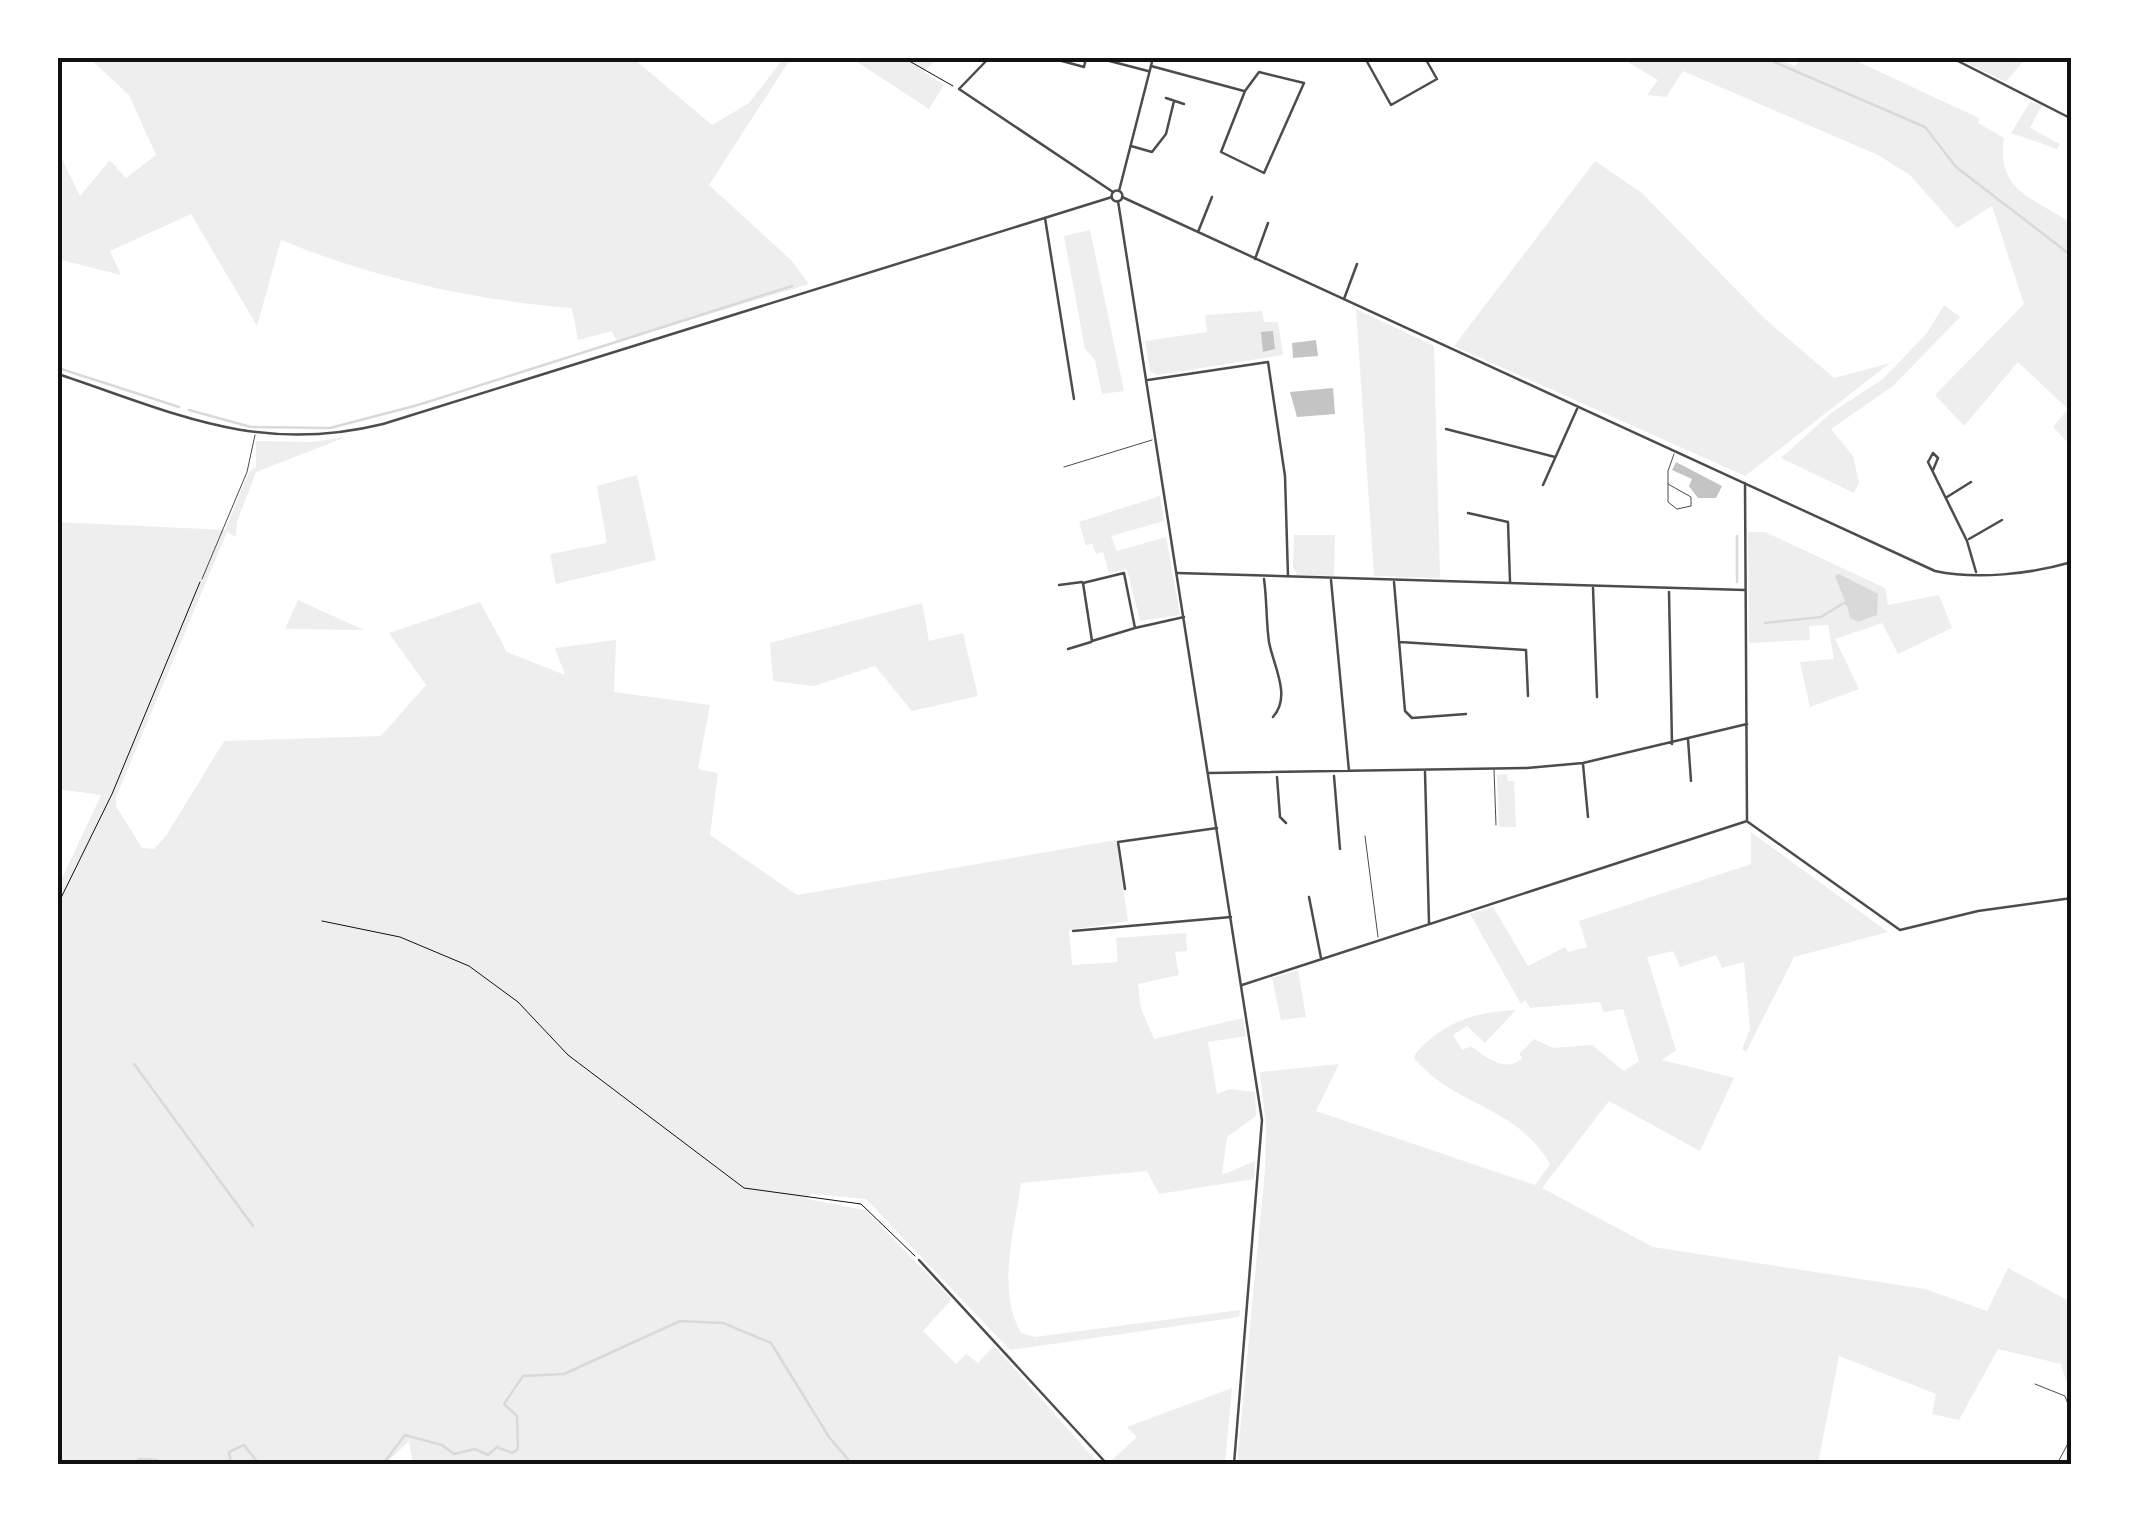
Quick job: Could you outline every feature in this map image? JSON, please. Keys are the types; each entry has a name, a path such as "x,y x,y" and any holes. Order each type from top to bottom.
{"street":[{"path":"989,58 959,89 1120,199 1935,571 1976,574 2048,569 2072,562"},
{"path":"1051,58 1084,66 1086,58"},
{"path":"1098,58 1245,91"},
{"path":"1115,193 1153,58"},
{"path":"1365,58 1392,105 1436,79 1425,58"},
{"path":"1952,58 2072,119"},
{"path":"1259,72 1304,84 1264,173 1221,152 1245,91 1259,72"},
{"path":"1166,98 1184,104"},
{"path":"1130,146 1152,152 1166,134 1174,101"},
{"path":"1115,193 1120,199 1262,1134 1234,1464"},
{"path":"58,374 210,425 255,435 322,436 383,424 1115,193"},
{"path":"1198,232 1212,197"},
{"path":"1045,217 1074,399"},
{"path":"1255,259 1268,223"},
{"path":"1344,299 1357,264"},
{"path":"1147,380 1268,362 1285,476 1288,578"},
{"path":"1542,485 1578,406"},
{"path":"1446,429 1555,457"},
{"path":"1932,470 1967,541 1976,574"},
{"path":"1946,497 1971,482"},
{"path":"1745,484 1747,821"},
{"path":"1468,513 1508,522 1510,584"},
{"path":"1967,541 2002,520"},
{"path":"1059,586 1124,573 1135,628"},
{"path":"1176,573 1745,590"},
{"path":"1264,576 1270,646 1280,672 1278,711 1273,717"},
{"path":"1330,579 1350,774"},
{"path":"1394,580 1407,714 1455,718 1466,714"},
{"path":"1084,583 1092,641"},
{"path":"1593,587 1597,698"},
{"path":"1669,590 1672,744"},
{"path":"1068,648 1184,616"},
{"path":"1400,642 1526,650 1528,696"},
{"path":"1209,773 1425,772 1584,763 1746,724"},
{"path":"1688,739 1690,782"},
{"path":"1584,763 1588,817"},
{"path":"1425,772 1429,925"},
{"path":"1334,774 1340,849"},
{"path":"1276,775 1280,817 1286,823"},
{"path":"1747,821 1904,931 1978,911 2072,898"},
{"path":"1242,985 1747,821"},
{"path":"1125,889 1118,842 1217,828"},
{"path":"1310,896 1321,960"},
{"path":"1073,931 1231,917"},
{"path":"919,1260 1107,1464"}],"lane":[{"path":"202,580 247,472 255,435"},
{"path":"1064,467 1156,439"},
{"path":"1668,484 1691,497 1690,506 1670,506 1668,484 1675,451"},
{"path":"1494,769 1496,825"},
{"path":"1365,836 1378,941"},
{"path":"2036,1384 2065,1396 2072,1415"},
{"path":"2057,1464 2072,1436"}],"path":[{"path":"904,58 959,89"},
{"path":"58,904 112,794 202,580"},
{"path":"322,920 400,937 469,966 518,1002 568,1056 744,1188 861,1204 919,1260"}],"shaded area":[{"path":"89,58 633,58 712,125 749,103 784,58 791,58 709,185 791,260 809,284 617,342 612,331 578,340 572,308 424,285 351,266 281,240 257,326 191,214 110,251 121,275 58,259 58,151 80,196 110,160 126,178 156,155 129,95"},
{"path":"851,58 937,58 924,72 944,85 929,109"},
{"path":"1621,58 1775,58 1795,66 1800,58 1850,58 1979,118 1978,123 2004,138 2003,156 2011,181 2031,199 2071,223 2071,446 2053,427 2068,409 2018,362 1964,426 1935,395 2024,304 1992,206 1957,228 1910,175 1878,155 1683,71 1666,97 1647,95 1658,80"},
{"path":"1956,58 2026,58 2006,82"},
{"path":"2030,102 2042,105 2030,128 2060,144 2057,149 2011,133"},
{"path":"1595,161 1642,193 1765,319 1834,378 1890,363 1745,476 1454,346"},
{"path":"1090,230 1124,391 1102,394 1095,360 1085,349 1064,236"},
{"path":"1944,305 1960,317 1893,386 1831,429 1853,456 1859,482 1854,493 1781,458 1831,413 1883,379 1927,333"},
{"path":"1356,309 1434,346 1440,578 1374,576"},
{"path":"1262,311 1264,322 1278,322 1283,355 1157,375 1150,371 1145,341 1207,332 1205,315"},
{"path":"346,437 256,472 237,522 236,537 227,532 116,797 116,806 142,848 154,849 166,836 224,741 381,736 426,685 389,633 480,602 507,652 565,675 555,648 616,640 614,692 710,705 698,769 718,773 710,835 797,895 1116,840 1128,921 1069,930 1072,965 1118,962 1116,938 1186,933 1187,951 1175,952 1179,975 1138,984 1141,1009 1154,1039 1243,1018 1246,1036 1208,1042 1217,1094 1229,1089 1255,1092 1256,1116 1227,1137 1222,1175 1255,1161 1254,1179 1159,1194 1147,1171 1021,1183 1009,1259 1014,1316 1021,1333 1035,1337 1240,1310 1239,1317 1010,1350 866,1199 811,1194 807,1199 865,1210 952,1299 923,1331 956,1364 966,1354 978,1363 994,1346 1099,1464 413,1464 409,1441 385,1464 58,1464 58,887 101,795 58,789 58,522 225,530 249,472 256,467 256,441 311,442"},
{"path":"637,475 656,560 556,584 550,554 607,543 597,486"},
{"path":"1160,496 1164,521 1111,536 1117,551 1166,537 1180,615 1140,621 1127,569 1109,573 1103,552 1096,554 1092,543 1086,546 1079,522"},
{"path":"1748,532 1765,532 1885,588 1888,605 1939,595 1952,628 1898,654 1882,623 1835,639 1859,689 1810,707 1800,662 1834,659 1828,625 1809,626 1810,640 1749,643"},
{"path":"1294,535 1335,535 1334,576 1297,575 1293,567"},
{"path":"1839,574 1878,594 1877,615 1858,622 1850,618 1835,576"},
{"path":"298,600 364,630 285,629"},
{"path":"922,603 929,641 963,633 978,696 912,711 875,666 814,686 773,681 770,643"},
{"path":"1507,774 1508,781 1514,781 1516,827 1499,827 1497,775"},
{"path":"1751,832 1888,932 1794,957 1746,1052 1742,1049 1750,1029 1744,962 1722,968 1716,955 1680,967 1673,951 1647,957 1676,1050 1662,1060 1734,1078 1700,1151 1609,1101 1542,1188 1653,1247 1925,1289 1987,1311 2008,1268 2071,1302 2071,1396 2061,1364 1998,1349 1959,1420 1932,1414 1936,1394 1839,1356 1818,1464 1237,1464 1265,1170 1266,1126 1260,1072 1339,1064 1316,1111 1535,1185 1550,1164 1536,1144 1502,1117 1447,1087 1414,1058 1416,1053 1449,1026 1487,1013 1516,1010 1485,1043 1467,1026 1453,1035 1462,1050 1471,1046 1503,1064 1516,1063 1534,1039 1553,1048 1592,1045 1624,1071 1639,1061 1623,1009 1603,1012 1600,1002 1530,1008 1525,1000 1521,1004 1470,914 1493,907 1528,966 1565,947 1568,952 1587,947 1579,921 1751,864"},
{"path":"1298,970 1306,1017 1281,1020 1272,978"},
{"path":"1232,1388 1225,1464 1110,1462 1137,1437 1127,1427"}],"building":[{"path":"1273,331 1275,349 1263,352 1261,332"},
{"path":"1316,340 1318,356 1293,358 1292,343"},
{"path":"1333,388 1335,414 1297,417 1290,392"},
{"path":"1676,462 1722,486 1716,498 1698,498 1689,486 1692,479 1672,470"}],"waterway":[{"path":"1765,58 1925,127 1956,167 2072,256"},
{"path":"189,410 251,427 330,428 418,405 792,286"},
{"path":"58,368 179,407"},
{"path":"1737,536 1737,582"},
{"path":"1765,623 1821,617 1842,604"},
{"path":"134,1064 253,1226"},
{"path":"383,1464 405,1435 442,1445 454,1454 475,1449 488,1455 497,1447 512,1453 518,1449 517,1416 504,1404 523,1376 564,1374 680,1321 723,1323 771,1343 829,1437 852,1464"},
{"path":"231,1464 229,1452 244,1445 259,1464"},
{"path":"58,1459 64,1464"},
{"path":"138,1464 139,1459 157,1460 158,1464"}],"railway":[{"path":"2065,58 2072,62"}]}
